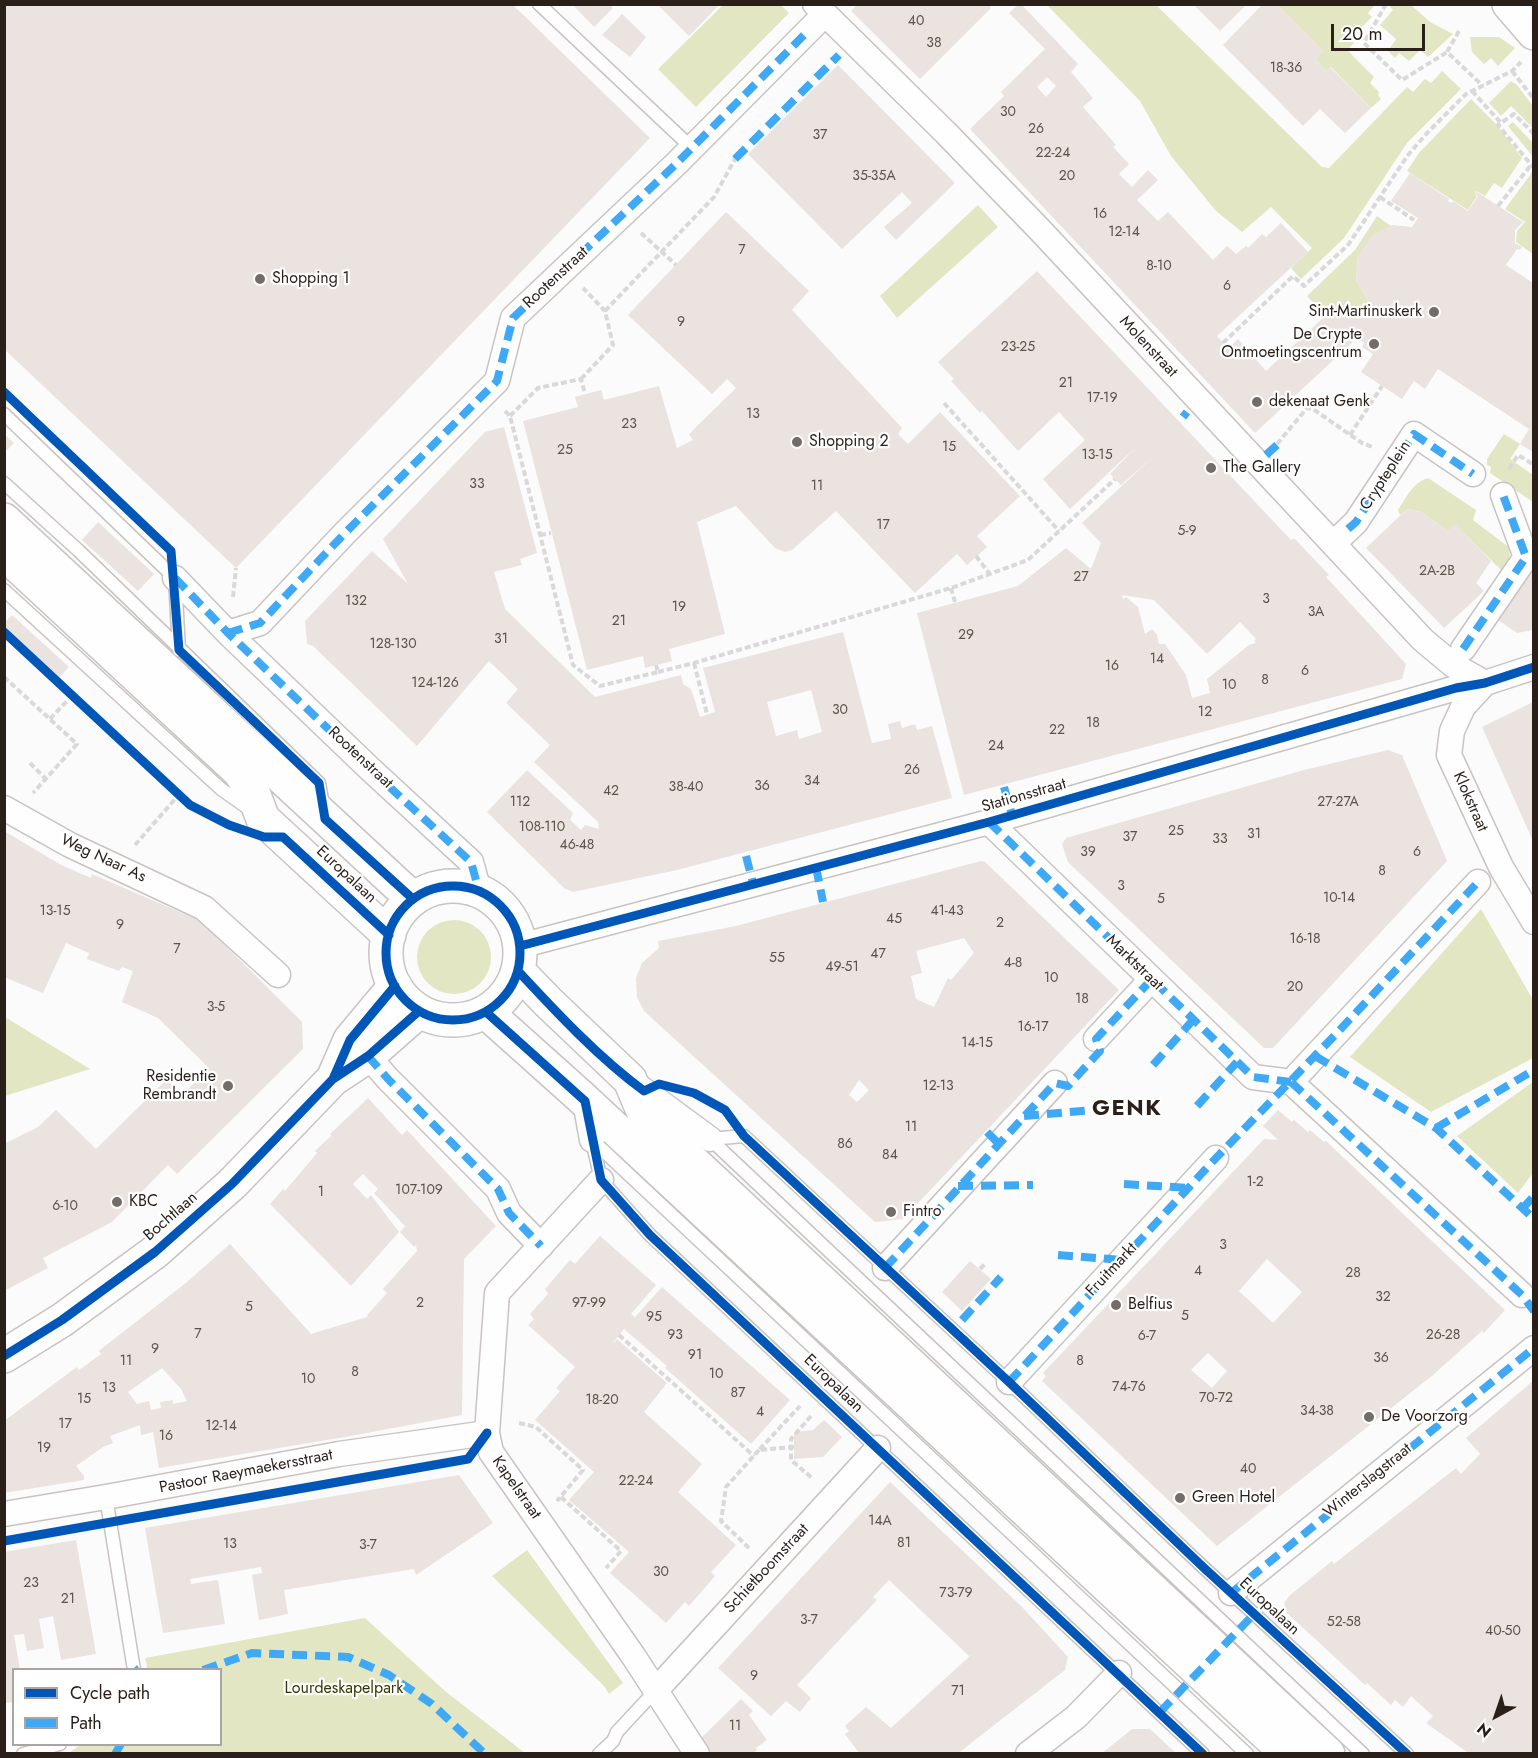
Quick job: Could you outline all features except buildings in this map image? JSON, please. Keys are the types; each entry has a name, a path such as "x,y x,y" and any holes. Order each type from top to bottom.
{"main road":[{"path":"1509,4 1531,44"},
{"name":"Europalaan","path":"4,520 413,899"},
{"name":"Europalaan","path":"4,553 240,772 254,795 263,819 388,935"},
{"path":"535,948 511,988 501,1000 486,1012 470,1018 453,1020 435,1018 419,1011 405,1000 388,970 386,952 388,935 395,920 413,899 434,889 457,886 479,891 495,900 507,913 516,929 535,948 548,1002 630,1080 646,1118 1328,1754"},
{"name":"Bochtlaan","path":"333,1079 350,1040 395,986"},
{"name":"Bochtlaan","path":"6,1354 62,1320 155,1252 232,1184 333,1079 368,1056 419,1011"},
{"path":"486,1012 585,1101 1288,1754"}],"street":[{"name":"Rootenstraat","path":"228,633 260,623 497,381 513,318 689,150 807,32 820,9"},
{"name":"Molenstraat","path":"820,9 946,133 1340,536 1423,640 1453,665 1485,683"},
{"name":"Crypteplein","path":"1340,536 1356,522 1414,434 1473,474"},
{"path":"1463,649 1526,557 1505,484"},
{"name":"Rootenstraat","path":"175,578 228,633 471,862 479,891"},
{"name":"Stationsstraat","path":"535,948 989,822 1456,688 1485,683 1533,667"},
{"name":"Klokstraat","path":"1485,683 1462,707 1452,730 1449,755 1501,867 1533,922"},
{"name":"Weg Naar As","path":"10,811 70,845 204,908 278,975"},
{"name":"Marktstraat","path":"989,822 1252,1077 1291,1082"},
{"path":"1478,882 1291,1082 1521,1295"},
{"path":"1096,1040 1151,980"},
{"path":"368,1056 498,1189 509,1213 541,1246"},
{"path":"630,1080 710,1139"},
{"path":"890,1263 1055,1083"},
{"name":"Europalaan","path":"585,1101 592,1140"},
{"name":"Fruitmarkt","path":"1009,1382 1216,1158"},
{"name":"Kapelstraat","path":"601,1180 497,1293 487,1432 490,1452 656,1690 697,1754"},
{"name":"Winterslagstraat","path":"1231,1593 1533,1348"},
{"name":"Pastoor Raeymaekersstraat","path":"4,1514 339,1454 487,1432"},
{"name":"Schietboomstraat","path":"656,1690 878,1448"},
{"path":"1028,1754 1076,1717 1119,1673"}],"lane":[{"path":"539,4 689,150"},
{"path":"4,414 175,578 179,650"},
{"path":"4,483 79,551 319,783 325,819"},
{"path":"4,590 221,789 263,819"},
{"name":"Europalaan","path":"710,1139 744,1136 890,1263 1009,1382 1231,1593 1407,1754"},
{"path":"710,1139 1228,1624 1363,1754"},
{"name":"Europalaan","path":"592,1140 601,1180 650,1235 1203,1754"},
{"name":"Europalaan","path":"592,1140 1247,1754"},
{"path":"106,1497 134,1668"},
{"path":"599,1754 613,1741 617,1732 656,1690"},
{"path":"23,1754 53,1746"}],"path":[{"path":"1386,4 1364,43 1402,80 1447,52 1459,31"},
{"path":"1222,343 1293,276 1304,286 1348,245 1411,150 1466,94 1512,70 1531,44"},
{"path":"1447,52 1483,86"},
{"path":"1512,70 1533,99"},
{"path":"1472,91 1501,123"},
{"path":"1498,206 1532,166 1498,125 1514,114 1533,134"},
{"path":"605,311 714,197 735,159"},
{"path":"1380,197 1414,220"},
{"path":"650,241 676,265"},
{"path":"510,416 538,388 581,379 613,345 605,311 564,270"},
{"path":"581,379 585,394"},
{"path":"1350,435 1382,386"},
{"path":"486,392 510,416 573,665 600,686 694,663 951,588 1028,560 1115,479"},
{"path":"944,403 1059,531"},
{"path":"1279,441 1308,408 1313,409 1368,446"},
{"path":"1505,484 1518,455 1533,465"},
{"path":"540,535 551,533"},
{"path":"976,556 989,573"},
{"path":"951,588 955,602"},
{"path":"694,663 707,714"},
{"path":"656,665 658,672"},
{"path":"4,677 78,744 46,779 10,811"},
{"path":"64,688 81,703"},
{"path":"50,719 68,700"},
{"path":"30,763 46,779"},
{"path":"117,866 180,799 171,787"},
{"path":"980,1269 986,1263"},
{"path":"619,1335 754,1456"},
{"path":"745,1545 721,1521 726,1487 800,1407"},
{"path":"813,1479 791,1460 791,1438 817,1409"},
{"path":"519,1423 536,1426 584,1470 555,1504"},
{"path":"759,1450 792,1447"},
{"path":"561,1497 621,1551 603,1571"}],"green space":[{"path":"724,4 781,5 789,13 696,107 658,69"},
{"path":"1047,5 1156,5 1322,167 1329,168 1407,87 1413,92 1425,79 1431,83 1442,71 1461,89 1407,143 1344,238 1301,279 1291,268 1312,248 1271,207 1242,232 1216,211 1171,156 1140,101"},
{"path":"1277,5 1375,5 1368,13 1372,17 1349,39 1354,43 1347,50 1374,77 1370,83 1379,92 1381,99 1371,108 1331,67 1326,71 1315,59 1323,51"},
{"path":"1392,5 1411,5 1430,22 1453,34 1428,57 1420,50 1409,61 1399,53 1395,58 1388,51 1396,39 1380,25 1393,10 1390,7"},
{"path":"1470,37 1499,37 1515,48 1498,66 1491,58 1484,64 1472,52"},
{"path":"1511,81 1517,85 1533,106 1533,128 1511,106 1501,116 1489,103"},
{"path":"1471,99 1497,125 1522,158 1502,188 1494,183 1485,196 1476,191 1477,196 1468,210 1407,171 1419,153"},
{"path":"1513,122 1533,143 1533,157 1508,126"},
{"path":"1533,171 1533,254 1516,242 1517,231 1525,222 1505,209"},
{"path":"978,205 998,227 897,318 880,296"},
{"path":"1377,216 1391,226 1358,256 1356,280 1368,301 1362,310 1346,304 1339,307 1330,321 1307,296 1355,250"},
{"path":"1504,434 1520,444 1510,459 1533,475 1533,502 1490,473 1491,467 1487,465 1487,459"},
{"path":"1428,478 1476,510 1473,520 1510,548 1509,561 1502,571 1456,525 1448,531 1421,512 1407,509 1400,515 1398,510 1410,491 1418,483"},
{"path":"1481,909 1533,1000 1533,1058 1431,1112 1350,1057"},
{"path":"454,920 468,923 480,931 488,943 491,957 488,971 480,983 468,991 454,994 440,991 428,983 420,971 417,957 420,943 428,931 440,923"},
{"path":"5,1017 90,1069 5,1096"},
{"path":"1533,1082 1533,1173 1518,1193 1457,1136"},
{"path":"527,1550 623,1683 609,1694 604,1686 492,1576"},
{"name":"Lourdeskapelpark","path":"365,1618 445,1691 525,1753 69,1753 79,1746 222,1746 222,1668 146,1668 145,1658"}],"marked path":[{"path":"228,633 260,623 345,533 497,381 513,318 676,164 807,32"},
{"path":"735,159 839,55"},
{"path":"1183,417 1187,412"},
{"path":"1348,529 1356,522 1414,434 1473,474"},
{"path":"1266,455 1277,445"},
{"path":"1463,649 1526,557 1503,495"},
{"path":"175,578 228,633 471,862 479,891"},
{"path":"1004,787 1012,815"},
{"path":"989,822 1253,1077 1291,1082"},
{"path":"746,856 753,883"},
{"path":"816,867 823,902"},
{"path":"1009,1382 1216,1158 1478,882"},
{"path":"885,1268 1055,1083 1068,1086 1100,1051 1096,1039 1151,980"},
{"path":"1153,1065 1193,1020"},
{"path":"368,1056 498,1189 509,1213 541,1246"},
{"path":"1315,1056 1436,1128 1534,1219"},
{"path":"1197,1106 1237,1062"},
{"path":"1436,1128 1534,1070"},
{"path":"1291,1082 1522,1295 1534,1311"},
{"path":"1024,1116 1104,1109"},
{"path":"987,1132 998,1143"},
{"path":"1124,1184 1189,1188"},
{"path":"958,1186 1033,1185"},
{"path":"1522,1209 1534,1196"},
{"path":"1058,1255 1122,1260"},
{"path":"962,1320 1001,1277"},
{"path":"1231,1593 1534,1348"},
{"path":"1160,1712 1254,1614"},
{"path":"209,1668 252,1653 348,1657 389,1675 432,1704 485,1754"},
{"path":"115,1754 120,1746"}],"cycle path":[{"path":"4,392 171,551 179,650 319,783 325,819 413,899"},
{"path":"4,632 190,805 229,825 264,837 283,837 389,935"},
{"path":"520,946 989,822 1456,688 1485,683 1534,667"},
{"path":"453,886 479,891 500,906 515,927 520,953 515,979 500,1000 479,1015 453,1020 427,1015 406,1000 391,979 386,953 391,927 406,906 427,891 453,886"},
{"path":"518,971 594,1049 644,1091 659,1084 694,1093 725,1110 744,1136 1009,1382 1203,1567 1407,1754"},
{"path":"333,1079 350,1040 395,986"},
{"path":"4,1356 62,1320 155,1252 232,1184 333,1079 368,1056 419,1011"},
{"path":"486,1012 585,1101 601,1180 650,1235 1203,1754"},
{"path":"4,1541 468,1459 487,1433"}],"place":[{"name":"Shopping 1","path":"260,279"},
{"name":"Sint-Martinuskerk","path":"1434,312"},
{"name":"De Crypte Ontmoetingscentrum","path":"1374,344"},
{"name":"dekenaat Genk","path":"1257,402"},
{"name":"Shopping 2","path":"797,442"},
{"name":"The Gallery","path":"1211,468"},
{"name":"Residentie Rembrandt","path":"228,1086"},
{"name":"KBC","path":"117,1202"},
{"name":"Fintro","path":"891,1212"},
{"name":"Belfius","path":"1116,1305"},
{"name":"De Voorzorg","path":"1369,1417"},
{"name":"Green Hotel","path":"1180,1498"}],"district":[{"name":"GENK","path":"1127,1110"}]}
